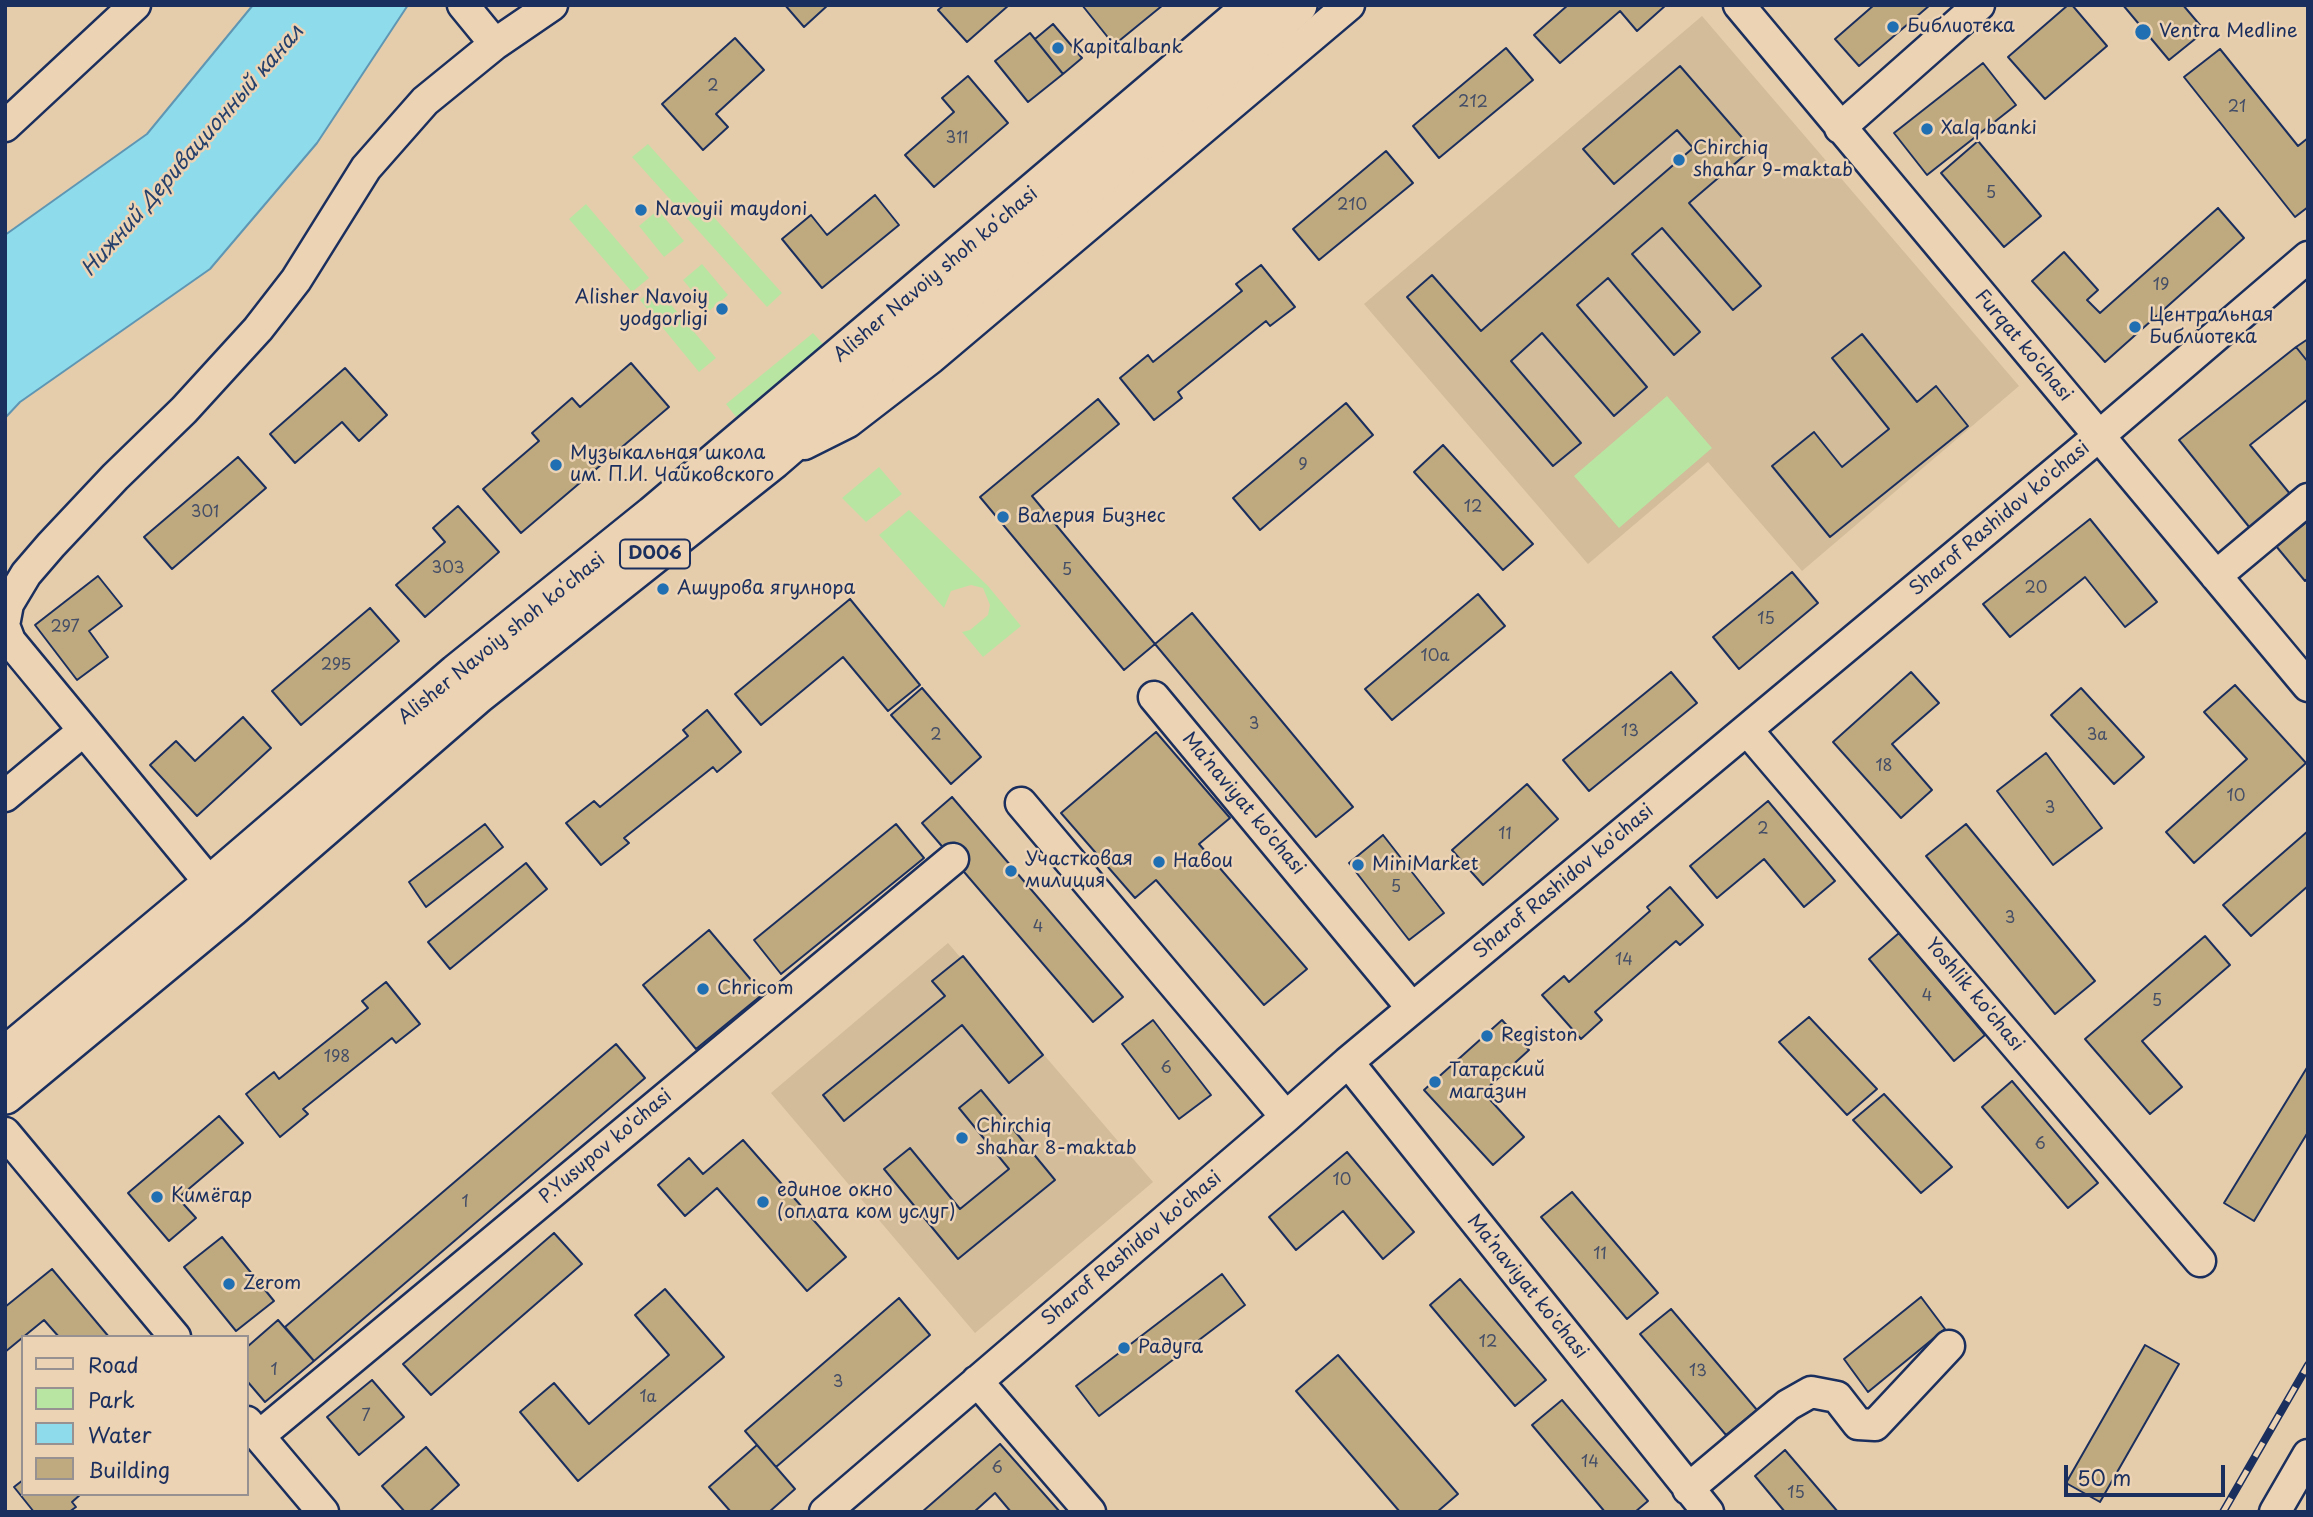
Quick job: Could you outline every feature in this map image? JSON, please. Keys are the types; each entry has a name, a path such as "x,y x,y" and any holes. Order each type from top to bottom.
{"main road":[{"name":"Alisher Navoiy shoh koʻchasi","path":"5,1096 457,673 653,515 1254,5"},
{"name":"Alisher Navoiy shoh koʻchasi","path":"5,1056 221,896 773,460 1298,5"}],"street":[{"path":"5,125 135,5"},
{"path":"463,5 495,44"},
{"path":"5,620 8,604 34,565 115,477 184,410 266,319 318,246 366,167 425,101 495,44 552,5"},
{"name":"Alisher Navoiy shoh koʻchasi","path":"773,460 848,422 931,358 1349,5"},
{"name":"Furqat ko'chasi","path":"1739,5 2308,686"},
{"path":"1840,128 1979,5"},
{"name":"Sharof Rashidov ko'chasi","path":"825,1512 1348,1062 2099,436 2308,257"},
{"path":"2216,576 2308,499"},
{"path":"5,628 10,641 221,896"},
{"name":"Ma’naviyat ko'chasi","path":"1154,697 1412,1008"},
{"name":"Yoshlik ko'chasi","path":"1747,730 2200,1261"},
{"path":"5,796 83,731"},
{"path":"1021,803 1286,1117"},
{"name":"P.Yusupov ko'chasi","path":"253,1429 953,859"},
{"name":"Ma’naviyat ko'chasi","path":"1348,1062 1708,1512"},
{"path":"5,1133 173,1335"},
{"path":"1688,1489 1788,1405 1811,1392 1837,1397 1858,1424 1875,1424 1949,1346"},
{"path":"977,1381 1090,1512"},
{"path":"253,1429 323,1512"},
{"path":"2275,1512 2308,1455"}],"shaded area":[{"name":"Chirchiq shahar 9-maktab","path":"1702,16 2019,386 1802,571 1708,462 1588,564 1364,304"},
{"name":"Chirchiq shahar 8-maktab","path":"948,943 1153,1182 975,1333 771,1093"}],"green space":[{"path":"648,144 782,293 767,307 632,157"},
{"path":"586,204 649,278 632,292 569,219"},
{"path":"658,210 684,241 664,257 639,226"},
{"path":"702,264 728,295 709,311 683,280"},
{"path":"656,287 716,358 699,372 640,300"},
{"path":"813,333 823,344 736,417 726,404"},
{"path":"1667,396 1712,448 1619,528 1574,476"},
{"path":"879,467 902,494 866,522 842,498"},
{"path":"909,510 988,586 1021,626 983,657 962,632 970,630 988,615 990,605 983,588 971,585 951,591 944,608 879,535"}],"water":[{"name":"Нижний Деривационный канал","path":"253,5 408,5 317,143 210,269 20,402 5,418 5,235 147,134"}],"building":[{"path":"785,5 828,5 804,27"},
{"path":"944,5 1009,5 967,42 938,10"},
{"path":"1082,5 1163,5 1114,45"},
{"path":"1568,5 1666,5 1637,31 1620,11 1560,63 1534,35"},
{"path":"1874,5 1930,5 1859,66 1835,39"},
{"path":"2068,5 2072,5 2107,46 2045,99 2008,57"},
{"path":"2123,5 2183,5 2205,31 2169,60"},
{"name":"Kapitalbank","path":"1053,24 1082,58 1063,74 1035,39"},
{"path":"1030,33 1063,74 1028,102 995,61"},
{"path":"735,38 764,70 716,114 728,127 703,150 662,104"},
{"path":"1506,48 1533,80 1439,158 1413,126"},
{"path":"2220,49 2298,146 2308,138 2308,207 2295,217 2184,77"},
{"path":"1983,63 2016,105 1927,175 1894,133"},
{"path":"1680,66 1752,149 1689,203 1761,286 1733,310 1662,228 1632,254 1700,332 1674,355 1608,278 1577,305 1647,387 1614,416 1542,333 1511,361 1581,443 1553,466 1407,297 1432,275 1481,331 1693,148 1677,130 1614,184 1583,149"},
{"path":"968,76 1008,123 934,187 905,155 954,112 942,98"},
{"path":"1978,141 2041,216 2004,247 1941,173"},
{"path":"1386,151 1413,183 1319,260 1293,229"},
{"path":"875,195 899,225 822,288 782,239 811,215 827,235"},
{"path":"2218,208 2244,238 2105,362 2032,281 2064,252 2098,290 2087,300 2100,313"},
{"path":"1261,265 1295,307 1270,326 1266,321 1178,392 1182,398 1154,420 1120,378 1148,355 1153,362 1242,291 1236,284"},
{"path":"1862,334 1917,402 1936,386 1968,426 1830,537 1772,466 1814,432 1842,467 1889,429 1832,358"},
{"path":"2308,339 2308,362 2296,347"},
{"path":"2296,347 2308,362 2308,399 2250,445 2295,500 2254,533 2179,440"},
{"name":"Музыкальная школа им. П.И. Чайковского","path":"631,363 669,407 521,533 483,489 539,441 532,433 572,398 580,407"},
{"path":"345,368 387,415 359,441 342,422 295,463 270,434"},
{"path":"1098,399 1119,424 1032,496 1155,644 1124,670 980,497"},
{"path":"1346,403 1373,435 1260,530 1233,498"},
{"path":"1443,445 1533,544 1503,570 1414,472"},
{"path":"238,457 266,488 172,569 144,537"},
{"path":"458,506 499,552 425,617 396,585 445,542 433,528"},
{"path":"2090,519 2157,602 2125,627 2085,577 2010,637 1983,604"},
{"path":"2308,521 2308,578 2305,581 2276,546"},
{"path":"1792,572 1818,603 1739,669 1713,637"},
{"path":"98,576 122,606 89,631 108,657 77,680 35,625"},
{"path":"1478,594 1505,626 1392,720 1365,689"},
{"path":"850,599 920,685 888,711 843,657 761,725 735,694"},
{"path":"370,608 399,641 301,725 272,691"},
{"path":"1192,613 1353,807 1316,837 1155,644"},
{"path":"1671,672 1697,703 1589,791 1563,760"},
{"path":"1911,672 1939,703 1892,744 1932,790 1901,818 1833,742"},
{"path":"2235,685 2306,763 2194,863 2166,832 2247,759 2204,712"},
{"path":"922,688 981,757 951,784 891,715"},
{"path":"2081,688 2144,757 2114,784 2051,715"},
{"path":"707,710 741,752 717,772 713,767 624,838 629,843 601,865 566,823 594,801 600,807 688,736 683,730"},
{"path":"243,717 271,748 197,816 150,765 176,741 195,761"},
{"name":"Навои","path":"1156,732 1230,818 1199,844 1307,969 1264,1005 1156,880 1135,898 1061,813"},
{"path":"2046,753 2102,828 2053,865 1997,791"},
{"path":"1527,784 1558,819 1483,885 1452,850"},
{"path":"952,797 1123,997 1093,1022 922,823"},
{"path":"1768,801 1835,881 1804,907 1764,859 1717,898 1690,866"},
{"path":"485,824 503,847 426,907 409,882"},
{"path":"896,824 924,858 781,974 754,940"},
{"path":"1966,824 2095,981 2055,1014 1926,856"},
{"path":"2308,831 2308,886 2251,936 2223,905"},
{"path":"1383,835 1444,913 1409,940 1349,863"},
{"path":"526,863 547,889 450,969 428,942"},
{"path":"1670,887 1703,925 1680,945 1676,941 1595,1012 1602,1020 1581,1039 1542,995 1564,976 1569,982 1650,911 1647,907"},
{"name":"Chricom","path":"709,930 763,994 696,1049 643,985"},
{"path":"1899,933 1985,1035 1954,1061 1869,959"},
{"path":"2205,936 2230,965 2142,1041 2182,1087 2150,1114 2085,1039"},
{"path":"963,956 1043,1055 1009,1083 962,1025 844,1121 823,1095 945,996 932,981"},
{"path":"386,982 420,1024 396,1043 392,1038 303,1109 308,1114 280,1137 246,1094 274,1072 279,1079 368,1008 362,1001"},
{"path":"1809,1017 1877,1089 1847,1115 1779,1042"},
{"path":"1153,1020 1211,1095 1179,1119 1122,1044"},
{"path":"1502,1020 1529,1050 1483,1092 1524,1137 1493,1165 1424,1090"},
{"path":"616,1044 645,1078 314,1361 285,1327"},
{"path":"2308,1066 2308,1132 2254,1221 2224,1203"},
{"path":"2012,1081 2098,1183 2068,1208 1982,1107"},
{"path":"981,1090 1055,1180 958,1259 884,1169 910,1148 960,1209 1009,1169 959,1108"},
{"path":"1884,1094 1952,1167 1921,1193 1853,1120"},
{"path":"219,1116 243,1143 178,1198 196,1218 169,1241 128,1193"},
{"name":"единое окно (оплата ком услуг)","path":"743,1140 846,1257 807,1291 717,1188 685,1216 658,1185 689,1158 703,1174"},
{"path":"1347,1152 1414,1232 1383,1259 1343,1211 1296,1250 1269,1217"},
{"path":"1572,1192 1658,1293 1627,1319 1541,1217"},
{"path":"554,1233 582,1264 431,1395 403,1364"},
{"name":"Zerom","path":"222,1237 274,1301 236,1331 184,1267"},
{"path":"52,1269 107,1335 57,1335 44,1320 26,1335 21,1335 21,1339 5,1352 5,1307"},
{"path":"1222,1274 1245,1305 1099,1416 1076,1386"},
{"path":"1460,1279 1546,1380 1515,1406 1430,1305"},
{"path":"665,1289 724,1357 578,1481 520,1412 554,1383 589,1424 669,1355 635,1315"},
{"path":"1921,1297 1945,1329 1868,1392 1844,1359"},
{"path":"899,1298 930,1335 776,1467 745,1431"},
{"path":"1671,1309 1757,1410 1726,1435 1640,1334"},
{"path":"278,1320 314,1361 265,1402 248,1382 248,1346"},
{"path":"2145,1345 2179,1364 2100,1502 2066,1483"},
{"path":"1338,1355 1458,1494 1437,1512 1400,1512 1296,1391"},
{"path":"372,1380 404,1417 359,1455 327,1417"},
{"path":"1562,1400 1648,1501 1635,1512 1605,1512 1532,1425"},
{"path":"1000,1444 1060,1512 1011,1512 995,1493 974,1512 922,1512"},
{"path":"757,1445 795,1489 769,1512 731,1512 709,1487"},
{"path":"426,1447 459,1485 429,1512 405,1512 382,1486"},
{"path":"1785,1450 1838,1512 1785,1512 1755,1476"},
{"path":"21,1482 21,1496 14,1487"},
{"path":"21,1496 79,1496 72,1502 76,1507 69,1512 34,1512"}],"railway":[{"path":"2223,1512 2308,1365"}],"place":[{"name":"Библиотека","path":"1893,27"},
{"name":"Ventra Medline","path":"2143,32"},
{"name":"Kapitalbank","path":"1058,48"},
{"name":"Xalq banki","path":"1927,129"},
{"name":"Chirchiq shahar 9-maktab","path":"1679,160"},
{"name":"Navoyii maydoni","path":"641,210"},
{"name":"Alisher Navoiy yodgorligi","path":"722,309"},
{"name":"Центральная Библиотека","path":"2135,327"},
{"name":"Музыкальная школа им. П.И. Чайковского","path":"556,465"},
{"name":"Валерия Бизнес","path":"1003,517"},
{"name":"Ашурова ягулнора","path":"663,589"},
{"name":"Навои","path":"1159,862"},
{"name":"MiniMarket","path":"1358,865"},
{"name":"Участковая милиция","path":"1011,871"},
{"name":"Chricom","path":"703,989"},
{"name":"Registon","path":"1487,1036"},
{"name":"Татарский магазин","path":"1435,1082"},
{"name":"Chirchiq shahar 8-maktab","path":"962,1138"},
{"name":"Кимёгар","path":"157,1197"},
{"name":"единое окно (оплата ком услуг)","path":"763,1202"},
{"name":"Zerom","path":"229,1284"},
{"name":"Радуга","path":"1124,1348"}]}
